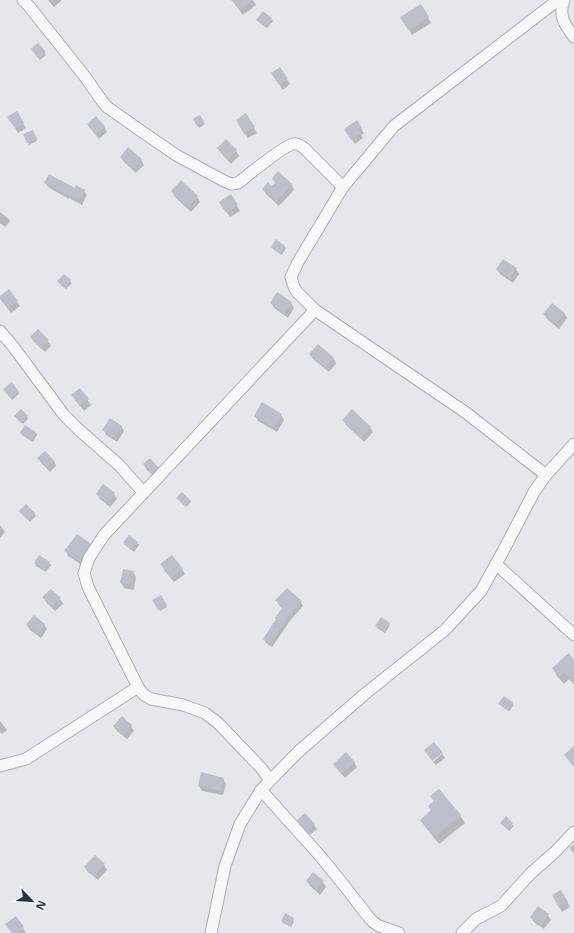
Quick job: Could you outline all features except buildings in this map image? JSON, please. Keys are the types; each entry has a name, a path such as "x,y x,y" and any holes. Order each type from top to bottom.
{"street":[{"path":"23,0 28,4 58,42 102,101 126,121 176,155 231,184 238,183 279,152 290,145 295,144 304,148 342,187"},
{"path":"546,475 465,412 315,310 297,292 291,277 298,262 342,187 394,126 558,0"},
{"path":"564,0 562,6 564,24 574,37"},
{"path":"270,780 261,768 223,728 205,713 183,705 151,699 142,694 88,587 84,573 89,558 104,535 315,310"},
{"path":"0,331 64,415 119,465 143,492"},
{"path":"211,933 225,866 240,824 261,790 298,752 366,693 445,630 481,591 534,492 546,475 574,444"},
{"path":"496,564 574,635"},
{"path":"0,766 26,759 138,687"},
{"path":"261,790 321,857 373,922 379,926 399,933"},
{"path":"462,933 476,919 501,906 531,873 555,852 574,832"}]}
